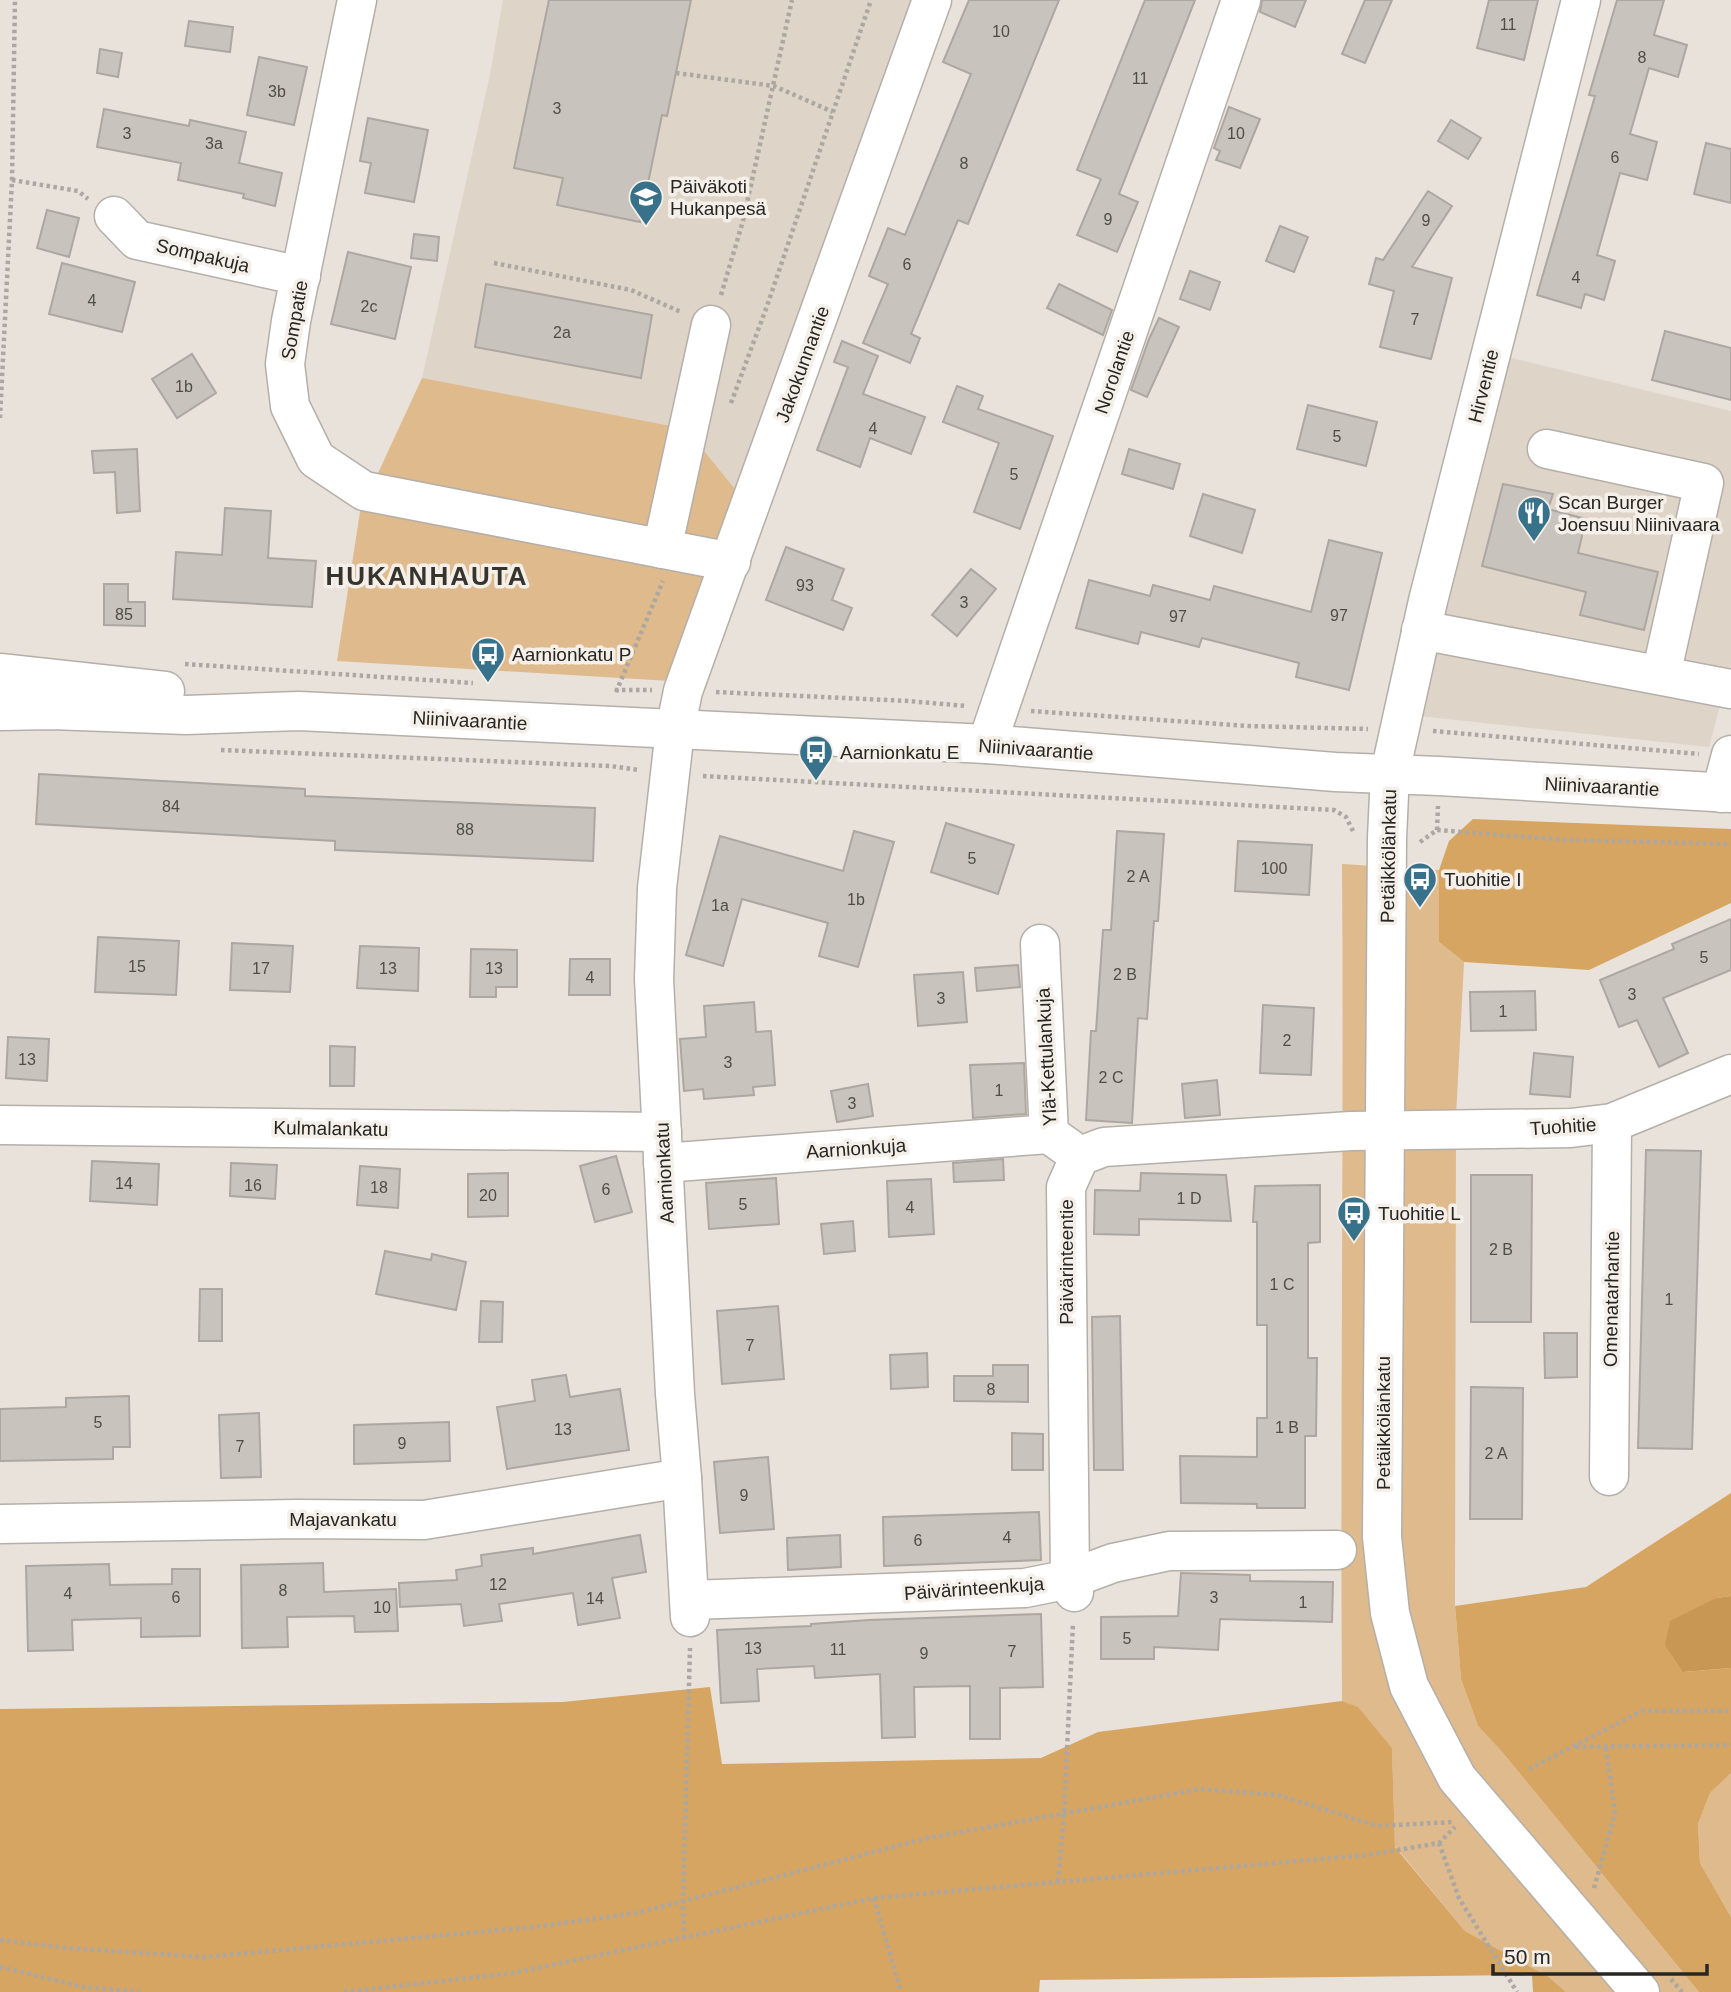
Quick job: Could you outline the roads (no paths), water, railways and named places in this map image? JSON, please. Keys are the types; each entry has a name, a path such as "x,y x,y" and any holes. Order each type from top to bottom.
{"street":[{"name":"Sompatie","path":"357,0 285,363 290,406 316,459 364,491 732,562"},
{"name":"Jakokunnantie","path":"675,730 683,691 732,562 932,0"},
{"name":"Norolantie","path":"987,744 1241,0"},
{"name":"Hirventie","path":"1390,773 1421,630 1581,0"},
{"name":"Sompakuja","path":"114,216 137,240 301,276"},
{"path":"669,550 711,325"},
{"path":"1547,449 1704,483 1661,675"},
{"path":"1421,630 1731,689"},
{"name":"Niinivaarantie","path":"0,673 189,693 299,711"},
{"name":"Niinivaarantie","path":"0,711 52,710 186,715 299,711 987,744 1335,772 1726,793"},
{"name":"Aarnionkatu","path":"675,730 657,888 654,979 675,1394 690,1608"},
{"path":"1726,793 1731,755"},
{"name":"Petäikkölänkatu","path":"1390,773 1404,840 1385,1130 1382,1537 1390,1613 1409,1686 1457,1778 1653,1984"},
{"name":"Ylä-Kettulankuja","path":"1040,944 1049,1134 1080,1156"},
{"name":"Tuohitie","path":"1385,1130 1571,1128 1612,1123 1731,1074"},
{"name":"Omenatarhantie","path":"1609,1476 1612,1123"},
{"name":"Kulmalankatu","path":"0,1125 662,1147"},
{"path":"1080,1156 1104,1147 1385,1130"},
{"name":"Aarnionkuja","path":"662,1147 1049,1134"},
{"name":"Päivärinteentie","path":"1072,1586 1066,1187 1080,1156"},
{"name":"Majavankatu","path":"0,1524 296,1519 424,1520 682,1478"},
{"name":"Päivärinteenkuja","path":"690,1608 1072,1586 1113,1563 1169,1551 1337,1550"}],"place":[{"name":"Päiväkoti Hukanpesä","path":"646,227"},
{"name":"Scan Burger Joensuu Niinivaara","path":"1534,543"},
{"name":"Aarnionkatu P","path":"488,684"},
{"name":"Aarnionkatu E","path":"816,782"},
{"name":"Tuohitie I","path":"1420,909"},
{"name":"Tuohitie L","path":"1354,1243"}],"district":[{"name":"HUKANHAUTA","path":"427,576"}]}
